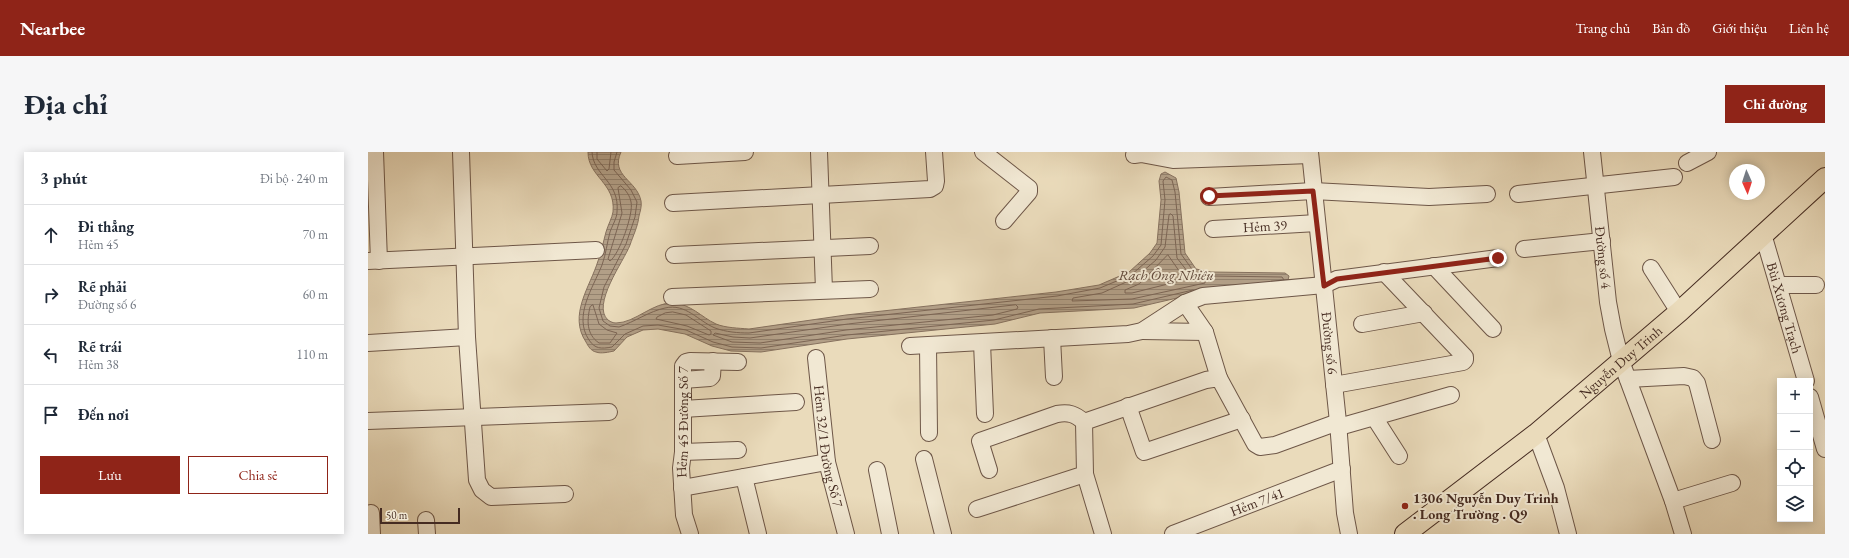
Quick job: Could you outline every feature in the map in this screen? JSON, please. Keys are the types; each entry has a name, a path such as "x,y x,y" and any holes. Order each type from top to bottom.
{"main road":[{"name":"Nguyễn Duy Trinh","path":"1405,534 1536,434 1625,370 1679,312 1825,178"}],"street":[{"path":"375,152 374,261 596,250"},
{"path":"461,152 467,337 477,480 482,490 491,497 565,494"},
{"path":"677,156 745,152"},
{"path":"819,152 824,290"},
{"path":"673,203 930,189 935,186 936,181 934,152"},
{"path":"983,152 1029,188 1029,192 1004,221"},
{"name":"Đường số 4","path":"1592,152 1610,315 1625,370 1673,501 1683,534"},
{"path":"1688,163 1708,152"},
{"path":"1134,155 1142,154 1173,160 1187,156 1310,153"},
{"name":"Đường số 6","path":"1310,153 1339,425 1345,513 1349,534"},
{"path":"1518,194 1674,177"},
{"path":"1209,196 1313,191 1429,197 1487,194"},
{"name":"Hẻm 39","path":"1213,229 1317,223"},
{"name":"Bùi Xương Trạch","path":"1763,234 1805,378"},
{"path":"1526,253 1602,244"},
{"path":"674,256 870,246"},
{"path":"1142,331 1185,303 1203,296 1324,286 1337,279 1498,258"},
{"path":"1434,266 1493,329"},
{"path":"1651,268 1679,312"},
{"path":"1334,385 1463,362 1465,357 1384,272"},
{"path":"1778,285 1816,285"},
{"path":"672,298 870,288"},
{"path":"1185,303 1205,332 1219,378 1255,444 1260,447 1275,445 1339,425 1374,417 1451,395"},
{"path":"1362,324 1424,313"},
{"path":"910,346 1128,334 1142,331 1205,332"},
{"path":"368,343 467,337"},
{"path":"1052,338 1054,377"},
{"path":"982,343 985,414"},
{"path":"928,346 929,433"},
{"name":"Hẻm 32/1 Đường Số 7","path":"816,358 828,462 846,534"},
{"name":"Hẻm 45 Đường Số 7","path":"690,534 684,515 681,468 683,452 683,366 686,362 738,362"},
{"path":"1625,370 1693,378 1696,383 1712,440"},
{"path":"1084,422 1206,380 1219,378"},
{"path":"683,409 796,402"},
{"path":"1128,406 1144,452 1242,419"},
{"path":"1813,406 1824,444"},
{"path":"368,421 609,412"},
{"path":"989,470 980,441 1057,414 1065,412 1075,414 1084,422 1085,474 1103,534"},
{"path":"1374,417 1399,456"},
{"path":"1536,434 1556,488 1568,534"},
{"path":"683,452 738,450"},
{"path":"924,459 943,534"},
{"path":"682,488 828,462"},
{"path":"877,470 890,534"},
{"name":"Hẻm 7/41","path":"1173,534 1342,470"},
{"path":"977,509 1085,474"},
{"path":"744,477 758,534"},
{"path":"1673,501 1732,483"},
{"path":"371,513 372,534"}],"water":[{"name":"Rạch Ông Nhiêu","path":"588,152 621,152 619,167 621,173 635,188 641,201 638,223 630,245 610,283 603,304 604,313 608,320 614,323 630,320 658,306 673,303 691,308 716,324 732,328 749,329 846,315 1056,292 1099,285 1129,272 1150,253 1157,243 1161,200 1159,181 1161,174 1165,172 1176,178 1179,192 1185,253 1196,269 1211,272 1285,273 1289,276 1288,280 1190,295 1134,308 1040,313 995,324 847,339 761,352 731,351 712,346 685,334 658,329 643,330 627,337 614,351 598,353 590,348 581,332 579,322 580,311 582,301 601,254 606,232 613,212 613,202 606,187 592,168 589,161"}],"place":[{"name":"1306 Nguyễn Duy Trinh . Long Trường . Q9","path":"1405,506"}],"route":[{"path":"1209,196 1313,191 1324,286 1337,279 1498,258"}]}
